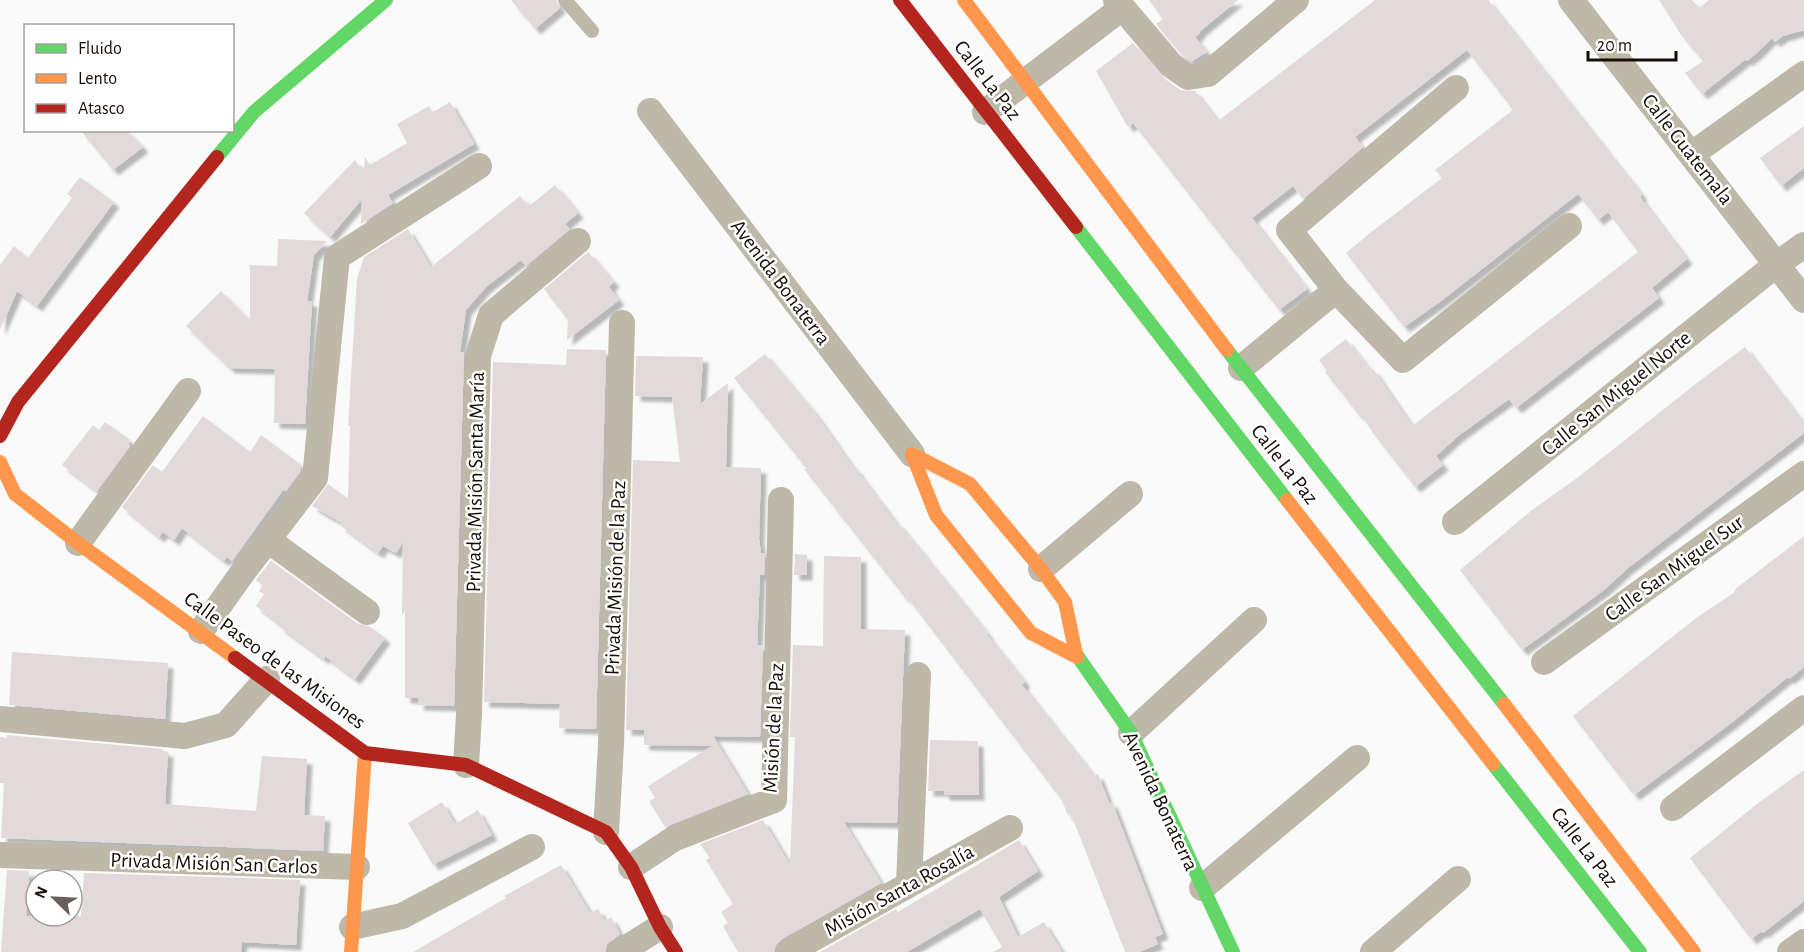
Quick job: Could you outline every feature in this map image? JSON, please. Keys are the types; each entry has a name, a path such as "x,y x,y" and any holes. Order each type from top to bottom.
{"street":[{"path":"0,436 18,402 254,112 386,0"},
{"name":"Calle La Paz","path":"900,0 1640,952"},
{"name":"Calle La Paz","path":"964,0 1241,368 1432,609 1695,952"},
{"path":"986,112 1119,4 1171,65 1188,77 1208,74 1296,0"},
{"name":"Calle Guatemala","path":"1581,3 1692,154 1804,300"},
{"path":"1692,154 1804,74"},
{"path":"1456,88 1289,230 1336,290 1403,360 1569,226"},
{"name":"Avenida Bonaterra","path":"650,111 912,454 936,515 1031,633 1077,657"},
{"path":"201,631 315,478 337,257 479,165"},
{"name":"Privada Misión Santa María","path":"466,765 478,356 491,315 578,241"},
{"name":"Calle San Miguel Norte","path":"1455,522 1777,264 1804,245"},
{"path":"1241,368 1336,290"},
{"name":"Privada Misión de la Paz","path":"606,832 622,323"},
{"path":"78,543 188,391"},
{"name":"Avenida Bonaterra","path":"912,454 970,484 1041,569 1065,602 1077,657 1131,733 1233,952"},
{"name":"Calle Paseo de las Misiones","path":"0,462 15,494 78,543 267,679 365,753 466,765 606,832 631,867 660,927 676,952"},
{"name":"Calle San Miguel Sur","path":"1544,662 1804,474"},
{"path":"1041,569 1130,494"},
{"name":"Misión de la Paz","path":"631,867 675,838 774,800 781,500"},
{"path":"268,540 367,612"},
{"path":"1395,639 1432,609"},
{"path":"1131,733 1254,620"},
{"path":"909,884 918,675"},
{"path":"0,719 185,736 226,725 267,679"},
{"path":"1673,808 1804,708"},
{"path":"365,753 351,940 402,916 532,847"},
{"path":"1202,888 1356,758"},
{"name":"Misión Santa Rosalía","path":"789,952 1010,828"},
{"name":"Privada Misión San Carlos","path":"0,855 357,867"},
{"path":"1373,952 1458,879"},
{"path":"620,952 660,927"},
{"path":"1790,952 1804,942"}],"lane":[{"path":"565,0 592,31"}],"building":[{"path":"511,0 556,0 560,8 535,29"},
{"path":"1149,0 1238,0 1195,37 1207,52 1192,61 1181,54 1156,24 1163,19"},
{"path":"1375,0 1488,0 1642,195 1640,197 1687,259 1652,288 1659,298 1516,408 1509,399 1458,436 1436,456 1443,465 1415,487 1361,414 1359,415 1325,372 1327,371 1319,360 1346,339 1371,371 1373,369 1412,426 1638,252 1608,212 1598,220 1578,194 1441,301 1404,327 1346,253 1442,178 1435,170 1513,110 1467,50 1355,137 1363,147 1303,199 1293,186 1252,218 1307,289 1279,310 1133,123 1128,127 1096,71 1133,43 1162,77 1180,90 1195,91 1218,121"},
{"path":"1659,0 1692,0 1699,8 1709,0 1804,0 1804,30 1783,36 1775,42 1772,38 1747,61 1746,59 1702,94 1685,73 1703,61 1682,36"},
{"path":"450,102 474,144 388,195 393,203 361,224 362,199 330,237 304,213 355,160 361,170 364,168 365,157 370,165 407,143 397,124 429,106 433,112"},
{"path":"1804,126 1804,168 1781,186 1760,158"},
{"path":"82,132 128,132 143,147 113,170"},
{"path":"80,177 114,202 37,306 17,291 0,330 0,265 14,246 28,258 72,198 67,194"},
{"path":"555,185 578,213 565,224 570,229 526,266 521,260 486,287 466,310 460,352 464,352 454,706 418,705 419,698 405,698 405,611 402,615 403,542 396,553 383,546 378,553 340,525 342,523 312,506 328,484 348,499 350,426 348,426 357,279 364,257 408,229 431,267 520,196 529,206"},
{"path":"278,239 327,241 314,255 307,301 312,301 305,424 274,423 275,369 230,368 186,326 221,291 250,321 250,265 277,266"},
{"path":"588,252 614,282 609,287 619,300 567,340 568,320 544,289"},
{"path":"1745,347 1804,424 1804,433 1628,568 1604,590 1522,650 1460,570 1532,510 1577,478"},
{"path":"567,349 606,350 596,729 559,728 560,704 484,702 493,362 566,365"},
{"path":"765,354 814,412 897,524 988,634 1025,682 1022,685 1094,776 1098,774 1109,803 1112,802 1163,934 1155,937 1158,944 1139,952 1125,952 1071,814 1068,815 1061,799 906,596 906,599 734,378"},
{"path":"636,356 703,357 700,404 728,383 726,467 761,468 759,539 761,553 765,553 764,575 760,575 757,645 763,645 760,737 713,736 748,794 665,827 649,801 655,798 648,786 712,746 644,745 644,730 626,730 633,460 680,462 672,397 635,396"},
{"path":"203,416 250,452 261,435 301,465 300,472 286,491 283,490 232,561 227,557 224,561 182,528 174,540 163,532 159,537 122,507 153,465 162,472"},
{"path":"105,422 130,440 128,444 130,446 97,491 62,465 93,425 99,430"},
{"path":"1804,536 1804,667 1634,795 1573,716"},
{"path":"795,554 807,555 807,575 794,575"},
{"path":"824,556 861,557 861,629 905,630 897,823 844,822 881,883 782,939 776,945 774,952 738,952 723,926 728,923 721,912 733,904 706,860 710,858 700,844 763,820 790,865 795,737 790,737 793,645 823,646"},
{"path":"271,561 358,624 369,626 385,638 355,679 279,626 280,624 256,606 264,594 259,591 263,586 256,580"},
{"path":"12,652 168,663 165,719 9,705"},
{"path":"7,735 163,749 168,752 165,804 256,811 262,756 307,759 304,815 325,816 323,851 1,838 4,783 0,783 0,737 7,738"},
{"path":"930,740 978,741 979,795 944,795 944,791 928,791"},
{"path":"1804,770 1804,901 1763,933 1762,931 1751,939 1690,858 1757,804"},
{"path":"442,802 455,824 478,810 492,835 433,865 408,823"},
{"path":"1019,840 1038,871 999,897 1018,937 1044,922 1062,952 993,952 1002,947 980,909 907,952 820,952 896,909 898,912"},
{"path":"561,865 590,913 598,909 605,921 611,917 620,934 607,944 605,952 413,952 506,898 504,896"},
{"path":"7,870 24,871 24,928 84,928 84,873 300,880 296,945 242,942 241,952 1,952"}],"traffic: fast":[{"path":"217,157 254,112 386,0"},
{"path":"1076,227 1287,500"},
{"path":"1227,350 1504,704"},
{"path":"1076,654 1131,733 1233,952"},
{"path":"1493,764 1640,952"}],"traffic: slow":[{"path":"964,0 1227,350"},
{"path":"912,454 970,484 1041,569 1065,602 1076,654"},
{"path":"912,454 936,515 1031,633 1077,657"},
{"path":"0,462 15,494 235,658"},
{"path":"1287,500 1493,764"},
{"path":"1504,704 1694,952"},
{"path":"351,952 365,753"}],"traffic: jam":[{"path":"900,0 1076,227"},
{"path":"0,436 18,402 217,157"},
{"path":"235,658 365,753 466,765 606,832 631,867 660,927 676,952"}]}
